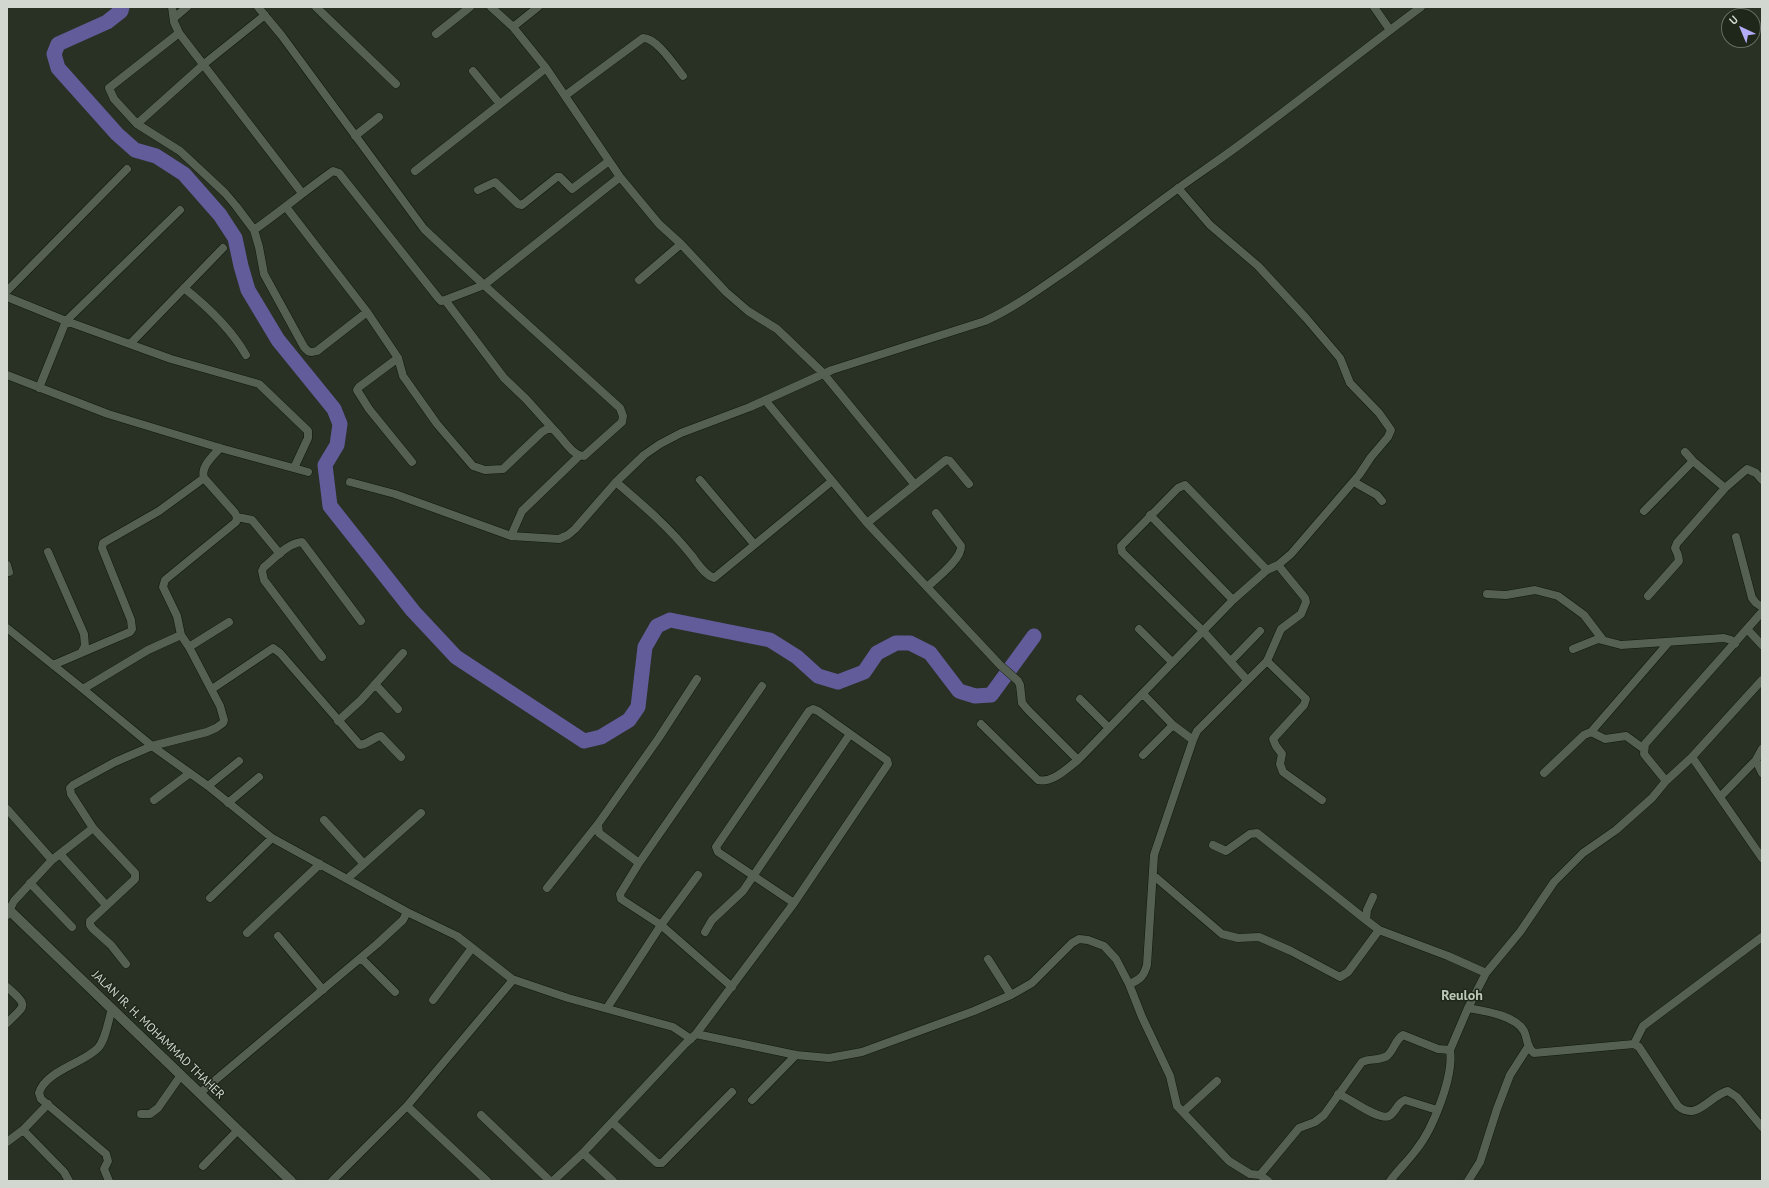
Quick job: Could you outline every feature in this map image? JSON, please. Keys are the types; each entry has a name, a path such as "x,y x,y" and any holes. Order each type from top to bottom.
{"main road":[{"name":"JALAN IR. H. MOHAMMAD THAHER","path":"8,912 112,1010 133,1027 291,1181"}],"street":[{"path":"172,7 179,33 302,193"},
{"path":"174,18 187,7"},
{"path":"258,7 282,36 424,230 622,411 622,422 588,454 579,456 522,511 511,536"},
{"path":"316,7 396,84"},
{"path":"436,34 470,7"},
{"path":"491,7 513,27 546,68 566,95 620,177 659,224 681,244 726,292 748,311 776,329 823,373 915,485"},
{"path":"513,27 538,7"},
{"path":"1374,7 1390,30"},
{"path":"350,482 402,497 511,536 559,539 568,535 575,529 616,482 644,455 660,444 681,433 765,400 823,373 985,321 1003,313 1100,247 1178,188 1258,131 1421,7"},
{"path":"136,124 204,64 265,15"},
{"path":"179,33 109,88 114,99 136,124 180,151 225,193 254,230 264,274 304,347 308,351 312,353 317,351 368,312"},
{"path":"566,95 643,38 649,38 655,42 683,76"},
{"path":"416,171 546,68"},
{"path":"473,71 500,104"},
{"path":"355,136 379,118"},
{"path":"478,190 492,182 495,182 518,204 522,205 557,177 560,177 572,189 610,161"},
{"path":"7,291 127,169"},
{"path":"254,230 333,171 339,173 441,301 484,285 620,177"},
{"path":"981,724 1038,780 1045,782 1055,778 1078,760 1232,600 1267,570 1291,554 1357,478 1388,437 1391,428 1379,412 1350,383 1340,358 1280,288 1258,266 1210,225 1178,188"},
{"path":"286,207 368,312 398,358 403,376 438,424 473,466 485,470 503,469 515,460 542,432 548,429 553,429"},
{"path":"39,388 66,321 180,210"},
{"path":"639,280 681,244"},
{"path":"130,344 223,248"},
{"path":"184,288 204,303 238,341 246,355"},
{"path":"7,297 66,321 171,359 260,384 308,431 308,438 294,468"},
{"path":"446,300 504,378 526,399 579,456"},
{"path":"398,358 357,390 369,409 412,462"},
{"path":"7,375 108,414 220,448 308,472"},
{"path":"765,400 867,523 1005,670 1016,678 1020,685 1022,702 1078,760"},
{"path":"220,448 203,471 204,478 232,509 237,517 252,520 280,554"},
{"path":"1685,452 1693,461 1725,488"},
{"path":"867,523 943,462 948,460 969,484"},
{"path":"1644,511 1693,461"},
{"path":"1648,596 1679,562 1678,554 1675,548 1676,543 1725,488 1747,469 1756,473 1762,480"},
{"path":"53,665 130,632 132,629 131,620 102,548 103,543 159,511 204,478"},
{"path":"1357,478 1382,501"},
{"path":"700,480 754,544"},
{"path":"616,482 658,518 710,576 714,578 832,480"},
{"path":"1247,680 1203,631 1140,571 1120,549 1126,539 1150,515 1178,488 1185,485 1267,570"},
{"path":"927,587 957,558 961,550 961,546 936,512"},
{"path":"1150,515 1232,600"},
{"path":"126,964 111,945 90,925 92,917 130,884 136,876 135,873 93,828 71,794 70,788 115,762 152,746 207,732 223,723 224,720 220,706 212,689 190,647 181,635 177,616 163,587 163,583 232,526 236,522 237,517"},
{"path":"1736,537 1752,598 1762,607"},
{"path":"322,657 262,576 264,567 297,542 302,542 361,620"},
{"path":"48,552 84,634 85,646 81,653"},
{"path":"1129,984 1137,981 1144,974 1147,965 1154,855 1192,740 1197,731 1267,661 1280,629 1301,614 1306,602 1301,592 1278,564"},
{"path":"1487,594 1506,595 1535,590 1558,596 1584,615 1603,640"},
{"path":"1666,781 1644,754 1645,744 1748,630 1762,612"},
{"path":"190,647 229,622"},
{"path":"7,628 84,689 152,746 208,786 272,838 407,912 457,936 512,979 568,998 673,1027 693,1037 796,1055 829,1058 862,1052 974,1011 1011,995 1032,983 1072,943 1079,939 1088,940 1104,946 1116,959 1129,984 1142,1017 1170,1076 1176,1102 1183,1112 1229,1161 1250,1174 1260,1175 1268,1181"},
{"path":"1139,629 1172,662"},
{"path":"1748,630 1762,645"},
{"path":"1231,661 1260,631"},
{"path":"84,689 148,650 181,635"},
{"path":"1573,649 1593,640 1603,640 1621,645 1724,638 1731,640 1735,644"},
{"path":"1544,773 1584,735 1591,732 1669,642"},
{"path":"212,689 273,648 280,653 360,745 367,744 378,736 381,736 401,757"},
{"path":"338,721 362,700 403,653"},
{"path":"1267,661 1306,699 1304,705 1274,739 1276,746 1282,754 1280,764 1283,772 1322,800"},
{"path":"547,888 598,824 658,740 696,679"},
{"path":"1390,1181 1417,1149 1437,1110 1449,1079 1452,1060 1450,1050 1468,1008 1486,973 1520,932 1554,882 1583,853 1616,830 1652,798 1666,781 1692,757 1762,680"},
{"path":"375,684 398,709"},
{"path":"732,987 661,925 620,896 639,863 762,686"},
{"path":"1143,694 1174,725 1192,740"},
{"path":"1080,699 1109,728"},
{"path":"553,1181 583,1153 693,1037 794,903 888,764 888,760 818,711 810,710 716,847 718,852 794,903"},
{"path":"1143,755 1174,725"},
{"path":"1591,732 1605,739 1626,736 1644,749"},
{"path":"705,932 712,920 743,891 850,734"},
{"path":"1721,796 1756,760 1762,749"},
{"path":"1692,757 1721,796 1762,858"},
{"path":"1756,760 1762,773"},
{"path":"208,786 239,761"},
{"path":"154,800 190,773"},
{"path":"228,803 259,777"},
{"path":"7,808 52,860"},
{"path":"347,879 421,813"},
{"path":"324,820 364,864"},
{"path":"598,824 597,830 602,836 639,863"},
{"path":"8,912 14,901 30,882 52,860 93,828"},
{"path":"1213,844 1226,851 1250,834 1257,833 1379,930 1448,956 1486,973"},
{"path":"210,898 272,838"},
{"path":"60,854 106,905"},
{"path":"247,933 320,864"},
{"path":"607,1008 661,925 698,875"},
{"path":"1153,875 1222,934 1238,938 1259,938 1291,951 1340,977 1348,972 1379,930"},
{"path":"30,882 72,927"},
{"path":"1366,920 1367,910 1373,897"},
{"path":"200,1093 361,958 403,920 407,912"},
{"path":"278,936 323,990"},
{"path":"1634,1044 1643,1026 1762,937"},
{"path":"433,1000 472,948"},
{"path":"361,958 396,992"},
{"path":"988,959 1011,995"},
{"path":"332,1181 407,1106 507,987 512,979"},
{"path":"7,987 23,1001 24,1005 7,1023"},
{"path":"1468,1008 1505,1017 1518,1025 1523,1030 1528,1048 1534,1052 1634,1044 1639,1047 1682,1109 1688,1112 1694,1111 1728,1091 1737,1097 1762,1127"},
{"path":"109,1181 104,1169 108,1161 106,1154 41,1099 39,1093 40,1088 55,1075 70,1064 84,1058 100,1046 112,1010"},
{"path":"1260,1175 1299,1128 1315,1122 1324,1115 1362,1062 1371,1058 1386,1057 1399,1038 1403,1035 1438,1050 1450,1050"},
{"path":"1468,1181 1480,1162 1497,1109 1510,1075 1528,1048"},
{"path":"752,1100 796,1055"},
{"path":"141,1114 150,1114 158,1108 181,1075"},
{"path":"1183,1112 1217,1082"},
{"path":"612,1122 657,1163 662,1163 732,1092"},
{"path":"1338,1094 1348,1098 1362,1108 1376,1115 1387,1116 1392,1113 1399,1103 1405,1100 1437,1110"},
{"path":"7,1142 23,1130 48,1104"},
{"path":"407,1106 487,1181"},
{"path":"481,1115 550,1181"},
{"path":"23,1130 64,1172 69,1181"},
{"path":"203,1166 238,1130"},
{"path":"583,1153 613,1181"}],"waterway":[{"path":"122,7 121,11 107,22 58,44 54,54 58,68 117,134 135,150 156,156 184,174 220,215 235,238 248,290 278,340 334,409 340,424 337,445 325,465 330,506 413,611 456,657 584,741 601,737 629,720 638,707 645,647 657,626 670,620 770,640 797,657 818,676 838,682 864,672 877,653 896,643 910,643 930,653 959,691 975,696 991,695 1034,636"}],"district":[{"name":"Reuloh","path":"1462,996"}]}
